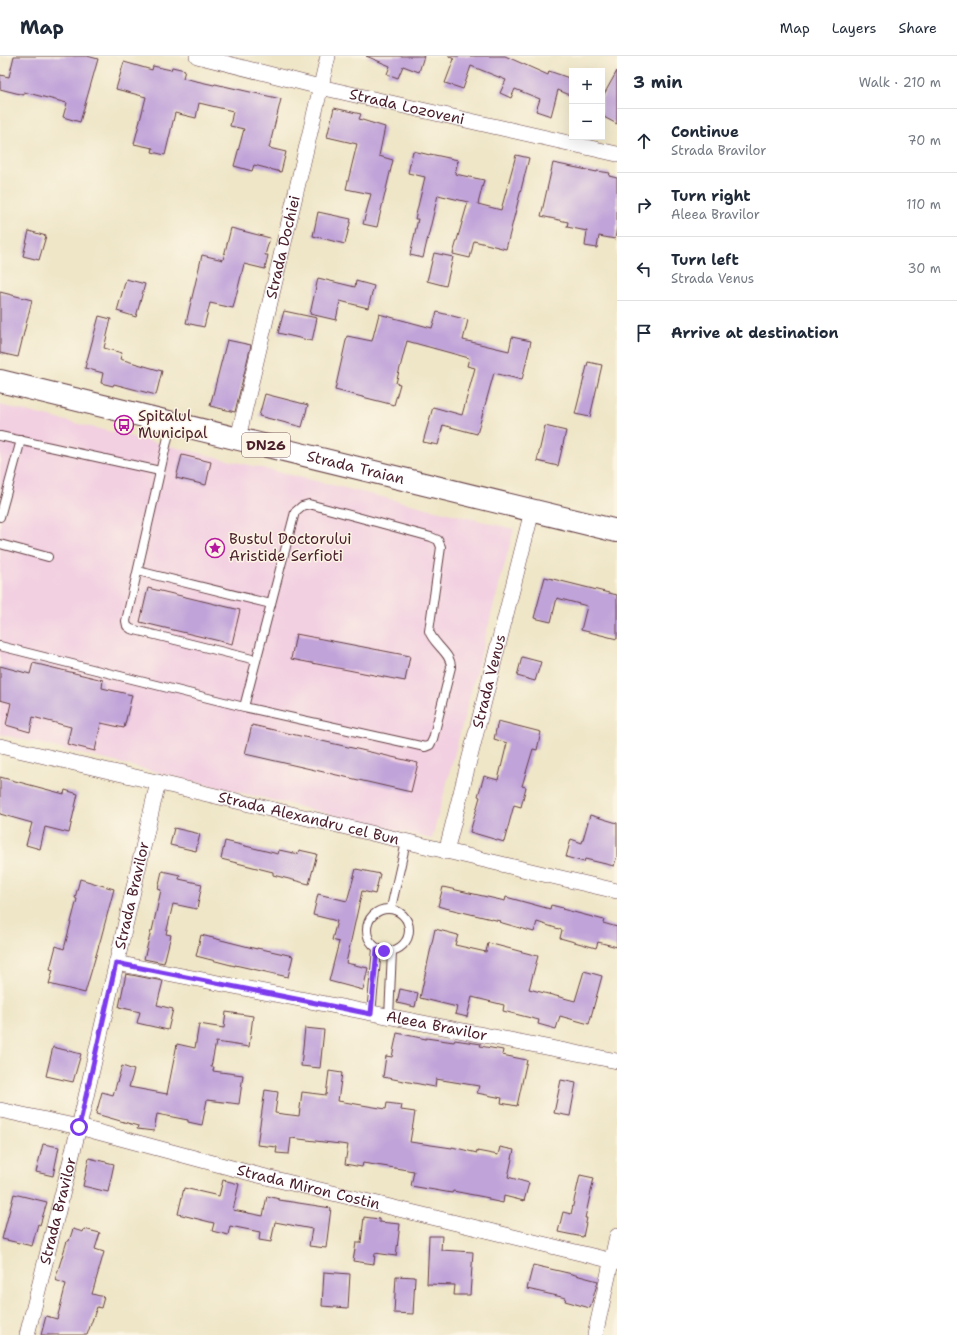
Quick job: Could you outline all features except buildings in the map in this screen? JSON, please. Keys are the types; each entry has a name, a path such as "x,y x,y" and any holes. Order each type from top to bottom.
{"main road":[{"name":"Strada Traian","path":"0,381 617,531"}],"street":[{"name":"Strada Lozoveni","path":"197,56 320,87 617,154"},
{"name":"Strada Dochiei","path":"238,438 328,56"},
{"name":"Strada Venus","path":"446,852 532,511"},
{"name":"Strada Alexandru cel Bun","path":"0,746 617,891"},
{"name":"Strada Bravilor","path":"27,1335 79,1127 158,782"},
{"name":"Aleea Bravilor","path":"116,963 617,1061"},
{"name":"Strada Miron Costin","path":"0,1110 79,1127 254,1174 614,1262"},
{"path":"595,1335 614,1262 617,1236"}],"lane":[{"path":"171,423 126,620 127,626 131,629 256,660"},
{"path":"0,436 160,471"},
{"path":"0,517 21,440"},
{"path":"0,646 244,707 425,747 430,745 433,739 451,667 451,662 431,636 429,631 440,546 438,540 309,504 302,506 295,512 244,707"},
{"path":"0,544 48,557"},
{"path":"138,571 271,604"},
{"path":"391,908 406,842"},
{"path":"391,908 403,914 408,921 410,928 406,941 402,946 392,951 384,951 377,949 372,945 367,935 366,927 368,920 374,914 380,910 391,908"},
{"path":"371,1014 377,949"},
{"path":"389,1017 392,951"}],"shaded area":[{"path":"0,405 514,529 432,839 0,734"}],"place":[{"name":"Spitalul Municipal","path":"124,425"},
{"name":"Bustul Doctorului Aristide Serfioti","path":"215,548"}],"route":[{"path":"79,1127 116,963 371,1014 377,949 384,951"}]}
